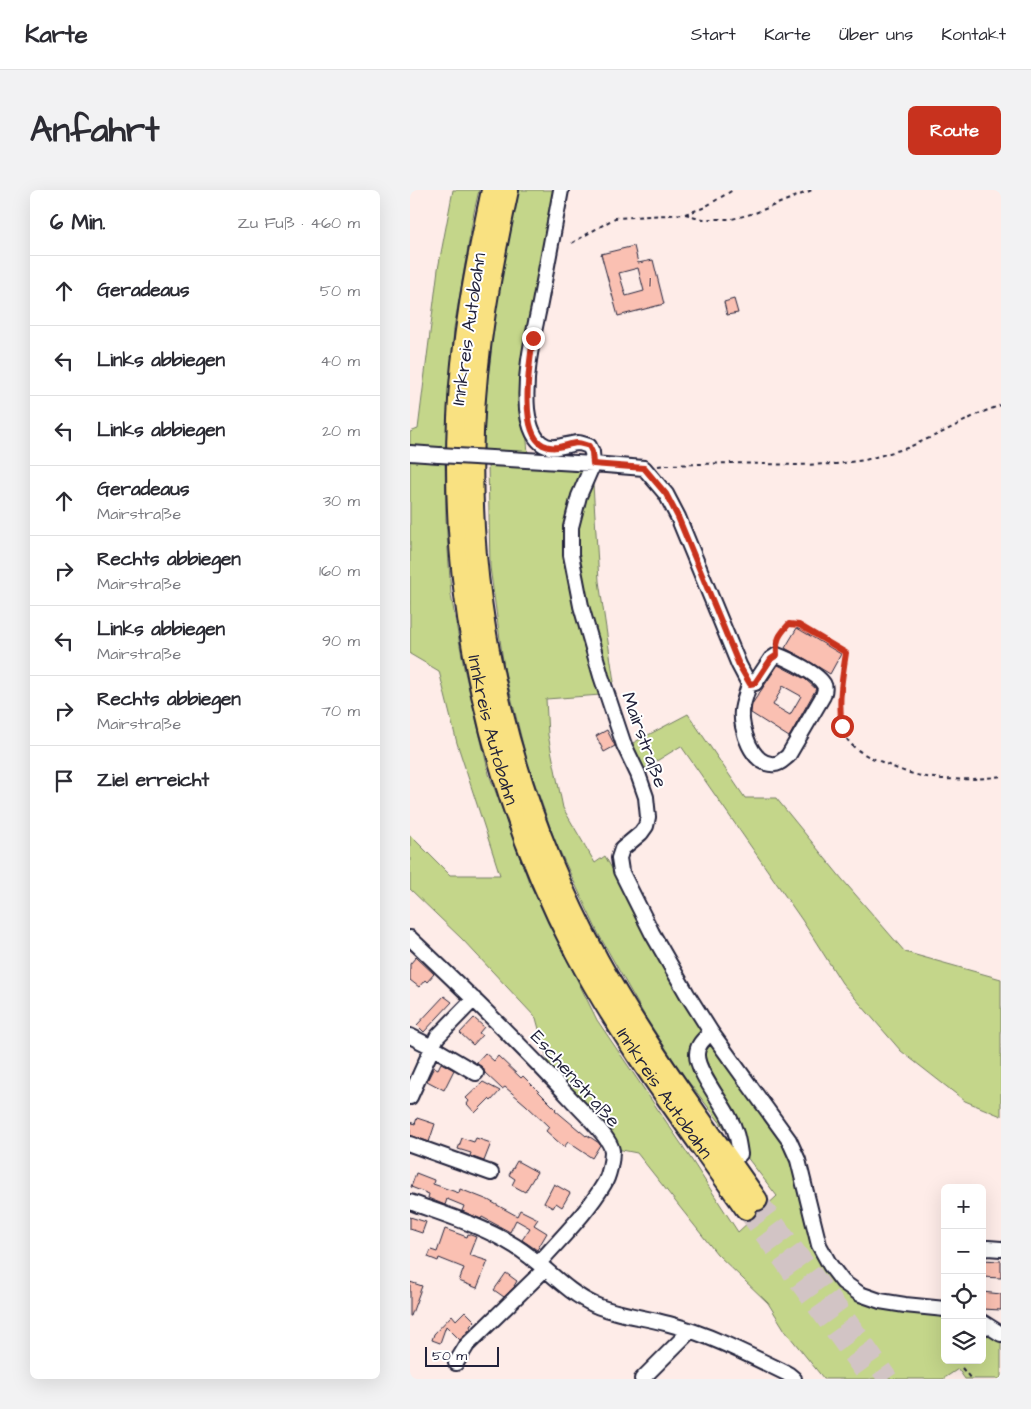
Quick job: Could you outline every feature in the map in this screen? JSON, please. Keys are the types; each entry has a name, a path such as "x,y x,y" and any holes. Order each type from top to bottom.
{"highway":[{"name":"Innkreis Autobahn","path":"492,190 474,277 465,339 458,416 457,461 459,539 466,603 472,649 488,722 508,791 524,835 550,898 577,953 622,1032 752,1204 731,1162 640,1031 598,960 576,917 545,848 527,798 502,712 493,672 480,592 472,470 479,356 491,272 508,190"}],"street":[{"path":"562,190 533,338 528,375 527,409 536,439 542,445 561,447 578,443 589,446 592,452 593,464"},
{"path":"410,453 644,468 666,494 678,517 739,665 750,684 742,711 743,728 752,752 762,761 774,765 780,763 788,756 823,696 824,684 817,676 777,655 771,659 755,683 750,684"},
{"name":"Mairstraße","path":"593,464 579,496 571,527 571,555 581,606 601,676 624,745 638,774 646,797 648,818 646,826 641,833 622,849 619,858 620,871 652,933 687,994 789,1140 798,1160 819,1245 830,1265 840,1278 860,1294 905,1305 941,1310"},
{"name":"Eschenstraße","path":"410,938 546,1072 597,1127 612,1150 606,1183 589,1207 542,1266 467,1345 456,1363"},
{"path":"410,1097 437,1037 474,999"},
{"path":"712,1032 700,1044 697,1053 698,1065 730,1118 738,1137 740,1154 731,1162"},
{"path":"410,1036 476,1073"},
{"path":"410,1144 491,1173"},
{"path":"410,1202 478,1226 515,1246 542,1266 568,1290 596,1306 669,1324 725,1343 788,1374 794,1379"},
{"path":"986,1248 1001,1249"},
{"path":"986,1325 1001,1334"},
{"path":"642,1379 690,1331"}],"path":[{"path":"572,243 615,218 685,214 703,208 732,190"},
{"path":"685,214 703,219 732,220 755,213 812,190"},
{"path":"644,468 666,465 733,463 836,464 865,460 907,448 1001,405"},
{"path":"777,655 776,645 780,634 789,624 799,625 846,653 840,712 842,726 846,738 856,749 873,759 923,776 984,779 1001,776"},
{"path":"962,1368 971,1379"}],"green space":[{"path":"453,190 479,190 454,328 446,449 410,447 410,432 418,429 438,269"},
{"path":"519,190 556,190 534,293 526,347 524,387 528,453 483,451 487,384 498,287"},
{"path":"410,459 445,460 446,519 451,595 464,668 489,774 529,882 597,1020 682,1145 738,1232 777,1196 684,1076 646,1018 599,935 555,841 527,761 504,668 490,567 488,463 592,468 599,581 614,682 601,695 546,699 548,735 563,808 595,863 605,856 647,932 789,1150 798,1183 811,1248 832,1278 858,1297 941,1305 941,1364 986,1364 986,1319 1001,1328 1001,1379 965,1379 958,1369 943,1379 824,1379 786,1332 768,1303 717,1254 637,1153 617,1149 549,1066 536,1018 462,939 410,889 410,835 450,875 500,875 457,743 439,671 410,654"},
{"path":"688,714 745,798 776,798 905,952 1001,979 1001,1116 965,1101 901,1051 842,983 802,920 681,746 642,770 631,744"}],"building":[{"path":"634,246 638,263 653,260 664,304 618,316 601,254","holes":["638,268 644,291 626,296 619,273"]},
{"path":"734,299 738,313 727,315 724,302"},
{"path":"797,628 841,654 830,674 785,648"},
{"path":"778,665 805,679 816,689 789,737 751,713 752,704","holes":["783,686 801,696 790,715 773,705"]},
{"path":"607,730 615,746 604,752 596,736"},
{"path":"416,957 434,974 419,987 410,980 410,964"},
{"path":"444,996 452,1002 424,1032 417,1025"},
{"path":"474,1018 484,1027 479,1033 482,1035 473,1045 460,1033"},
{"path":"485,1053 494,1061 498,1056 521,1078 523,1076 555,1110 586,1136 599,1143 600,1145 592,1158 568,1142 564,1147 546,1131 549,1127 526,1105 505,1087 502,1089 485,1073 483,1068 476,1063"},
{"path":"441,1063 454,1070 444,1090 427,1081 434,1067 438,1069"},
{"path":"483,1082 500,1091 491,1101 489,1099 475,1113 467,1104 469,1101 466,1098"},
{"path":"417,1118 435,1124 429,1142 410,1135 410,1122 415,1124"},
{"path":"462,1138 474,1142 476,1138 491,1143 484,1161 470,1156 471,1153 458,1149"},
{"path":"517,1161 537,1172 525,1192 512,1185 515,1179 509,1175"},
{"path":"416,1173 434,1180 433,1184 459,1193 460,1189 488,1200 517,1216 520,1210 538,1219 534,1225 547,1233 537,1250 522,1240 530,1228 516,1220 510,1232 482,1217 481,1219 462,1211 464,1206 447,1199 445,1205 428,1198 429,1194 411,1187"},
{"path":"554,1184 570,1193 562,1207 556,1203 553,1208 544,1203"},
{"path":"410,1217 426,1222 422,1233 410,1229"},
{"path":"445,1229 467,1237 468,1234 476,1237 469,1255 488,1261 477,1288 459,1281 464,1268 439,1258 438,1261 428,1257 431,1250 437,1252"},
{"path":"986,1260 1001,1261 1001,1278 986,1277"},
{"path":"506,1273 517,1281 515,1286 504,1297 494,1290"},
{"path":"410,1282 422,1286 411,1316 410,1316"},
{"path":"986,1292 1001,1294 1001,1310 986,1309"},
{"path":"465,1311 475,1321 460,1340 446,1326 440,1343 432,1340 434,1334 452,1315 456,1320"}],"tunnel":[{"path":"757,1200 888,1379"},
{"path":"746,1209 870,1379"}],"route":[{"path":"533,338 528,375 527,409 536,439 542,445 550,447 561,447 578,443 589,446 592,452 593,464 644,468 666,494 678,517 739,665 750,684 755,683 771,659 777,655 776,645 780,634 789,624 799,625 846,653 840,712 842,726"}]}
